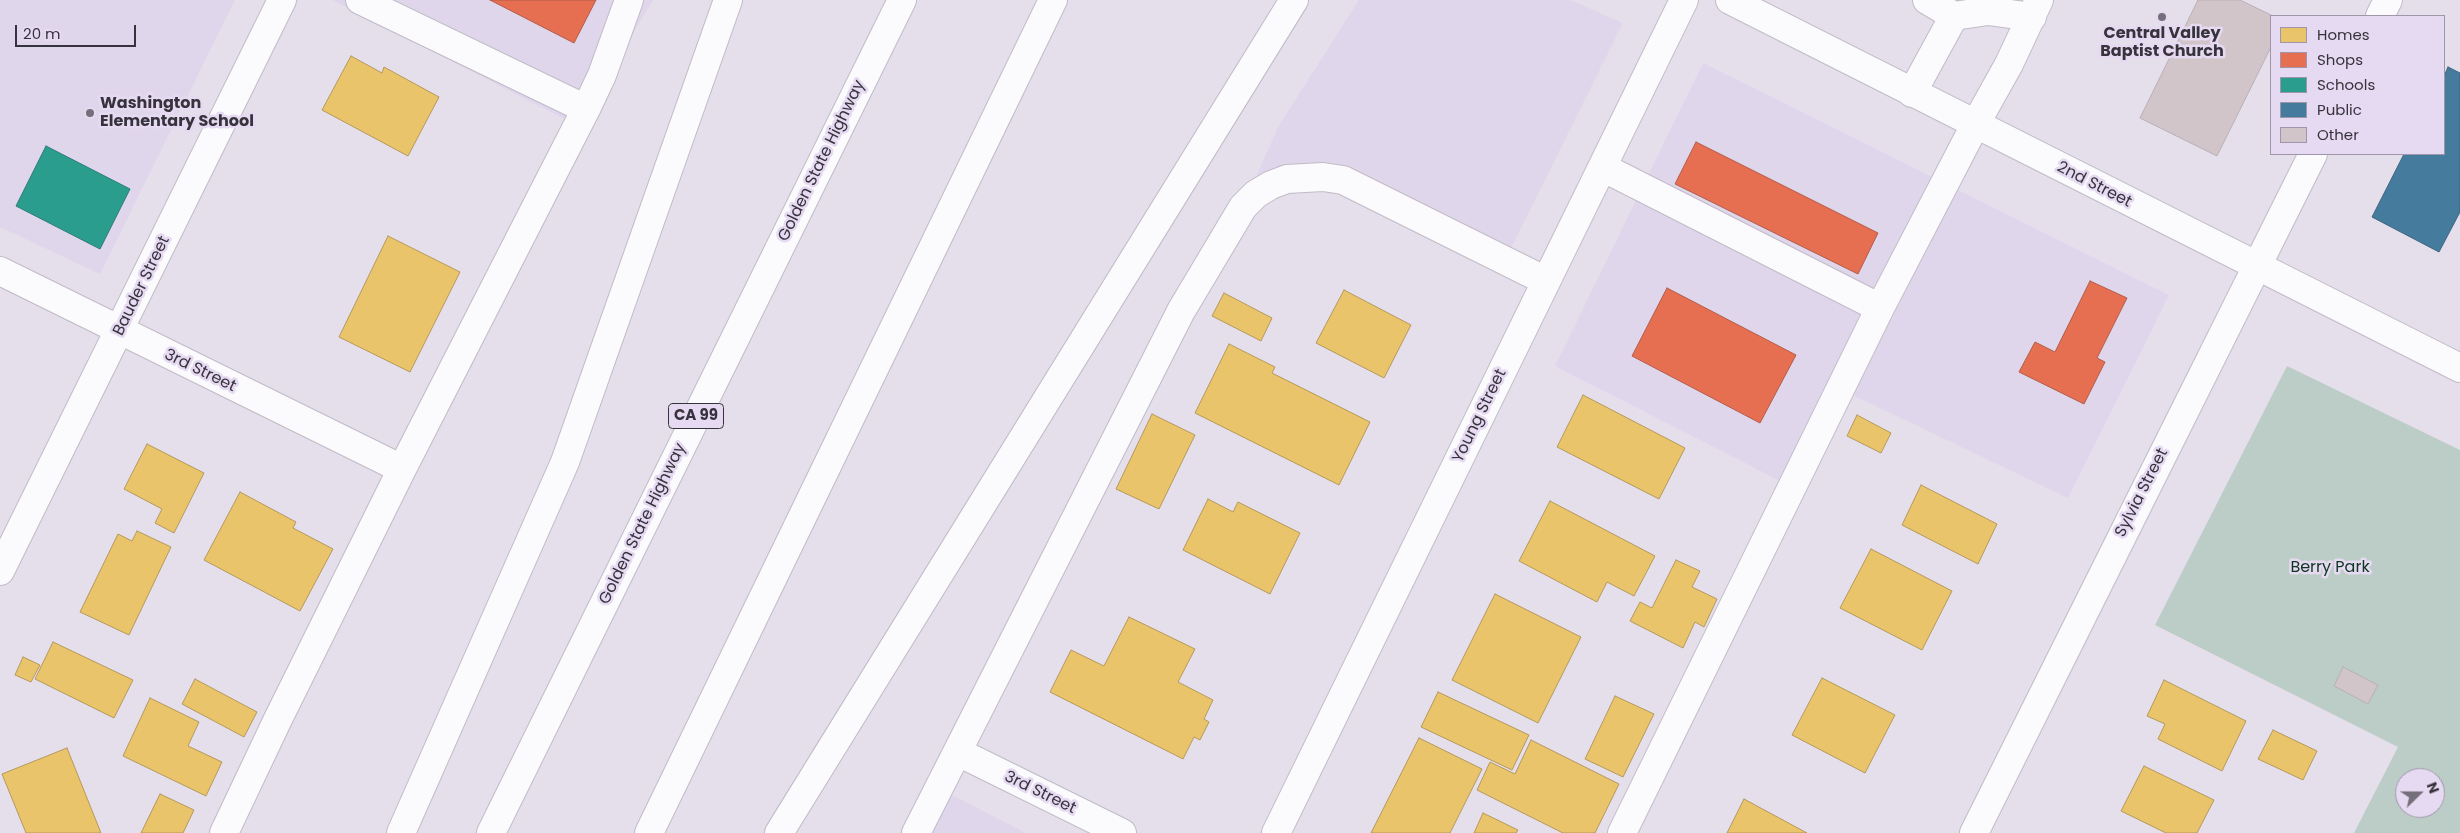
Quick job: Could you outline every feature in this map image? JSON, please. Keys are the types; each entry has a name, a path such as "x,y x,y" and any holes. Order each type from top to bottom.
{"main road":[{"name":"Bauder Street","path":"0,571 282,0"},
{"path":"360,0 586,109"},
{"path":"224,833 278,719 402,469 586,109 602,75 629,0"},
{"path":"401,833 565,462 728,0"},
{"name":"Golden State Highway","path":"490,833 902,0"},
{"path":"649,833 1053,0"},
{"path":"779,833 1294,0"},
{"name":"Young Street","path":"1276,833 1546,281 1604,168 1684,0"},
{"name":"2nd Street","path":"1730,0 2256,267 2460,368"},
{"path":"1622,833 1880,308 1975,125 2010,64 2035,8 1988,11 1954,16 1927,0"},
{"path":"2380,15 2388,0"},
{"path":"1912,92 1954,16"},
{"name":"Sylvia Street","path":"1974,833 2312,155"},
{"path":"1604,168 1880,308"},
{"path":"916,833 1181,311 1243,206 1256,194 1286,179 1322,177 1343,180 1546,281"},
{"name":"3rd Street","path":"0,271 402,469"},
{"name":"3rd Street","path":"958,752 1110,830"}],"shaded area":[{"name":"Washington Elementary School","path":"0,0 235,0 100,274 0,227"},
{"path":"332,0 653,0 578,126"},
{"path":"1359,0 1570,0 1623,23 1505,260 1323,177 1243,207 1278,127"},
{"path":"1703,63 2169,295 2068,498 1840,389 1792,487 1555,366"},
{"path":"938,788 1026,833 916,833"}],"green space":[{"name":"Berry Park","path":"2287,366 2460,450 2460,833 2354,833 2398,747 2155,625"}],"building: Homes":[{"path":"351,56 382,73 384,67 439,97 408,156 322,110"},
{"path":"388,236 460,272 410,372 339,337"},
{"path":"1344,290 1411,325 1384,378 1316,343"},
{"path":"1224,293 1272,318 1261,341 1212,316"},
{"path":"1229,344 1275,367 1272,373 1370,422 1339,485 1195,413"},
{"path":"1583,395 1685,448 1659,499 1557,447"},
{"path":"1152,414 1195,435 1159,509 1116,489"},
{"path":"1857,415 1891,433 1881,453 1847,436"},
{"path":"147,444 204,473 174,533 155,523 162,509 124,489"},
{"path":"1921,485 1997,524 1978,564 1902,525"},
{"path":"240,492 296,522 293,528 333,549 300,611 204,560"},
{"path":"1208,499 1233,512 1238,502 1300,533 1270,594 1183,550"},
{"path":"1550,501 1655,556 1634,596 1607,582 1597,602 1519,561"},
{"path":"137,531 171,547 129,635 80,612 118,534 132,541"},
{"path":"1871,549 1952,591 1922,650 1840,608"},
{"path":"1676,560 1700,571 1692,587 1717,599 1704,627 1695,622 1683,648 1630,621 1640,602 1652,608"},
{"path":"1495,594 1581,637 1538,723 1452,680"},
{"path":"1129,617 1195,649 1178,682 1213,700 1204,719 1209,722 1200,740 1194,737 1183,759 1050,692 1071,650 1104,666"},
{"path":"53,642 133,680 114,718 35,679"},
{"path":"23,657 40,665 31,682 15,675"},
{"path":"1822,678 1895,715 1865,773 1792,735"},
{"path":"195,679 257,712 244,737 182,704"},
{"path":"2164,680 2246,721 2222,771 2158,739 2165,724 2147,716"},
{"path":"1438,692 1529,735 1512,770 1421,727"},
{"path":"1615,696 1654,714 1623,777 1585,759"},
{"path":"150,698 199,722 188,746 222,762 206,796 123,756"},
{"path":"2273,730 2317,751 2303,780 2258,759"},
{"path":"1419,738 1482,769 1450,833 1371,833"},
{"path":"1531,740 1619,784 1595,833 1563,833 1477,790 1490,762 1515,774"},
{"path":"67,748 101,833 26,833 2,774"},
{"path":"2144,766 2214,800 2197,833 2166,833 2121,811"},
{"path":"160,794 194,810 183,833 141,833"},
{"path":"1744,799 1807,833 1727,833"},
{"path":"1483,813 1518,830 1516,833 1474,833"}],"building: Shops":[{"path":"490,0 596,0 574,43"},
{"path":"1696,142 1878,233 1858,274 1675,184"},
{"path":"2090,281 2127,298 2097,358 2105,362 2084,404 2019,372 2035,342 2055,352"},
{"path":"1667,288 1796,355 1760,423 1632,356"}],"building: Schools":[{"path":"46,146 130,189 100,249 16,206"}],"building: Public":[{"path":"2448,67 2460,73 2460,212 2439,252 2372,217 2403,155 2445,155 2445,74"}],"building: Other":[{"path":"2198,0 2240,0 2271,15 2270,49 2217,156 2140,118"},
{"path":"2343,667 2378,685 2368,704 2334,686"}],"place":[{"name":"Central Valley Baptist Church","path":"2162,17"},
{"name":"Washington Elementary School","path":"90,113"}]}
